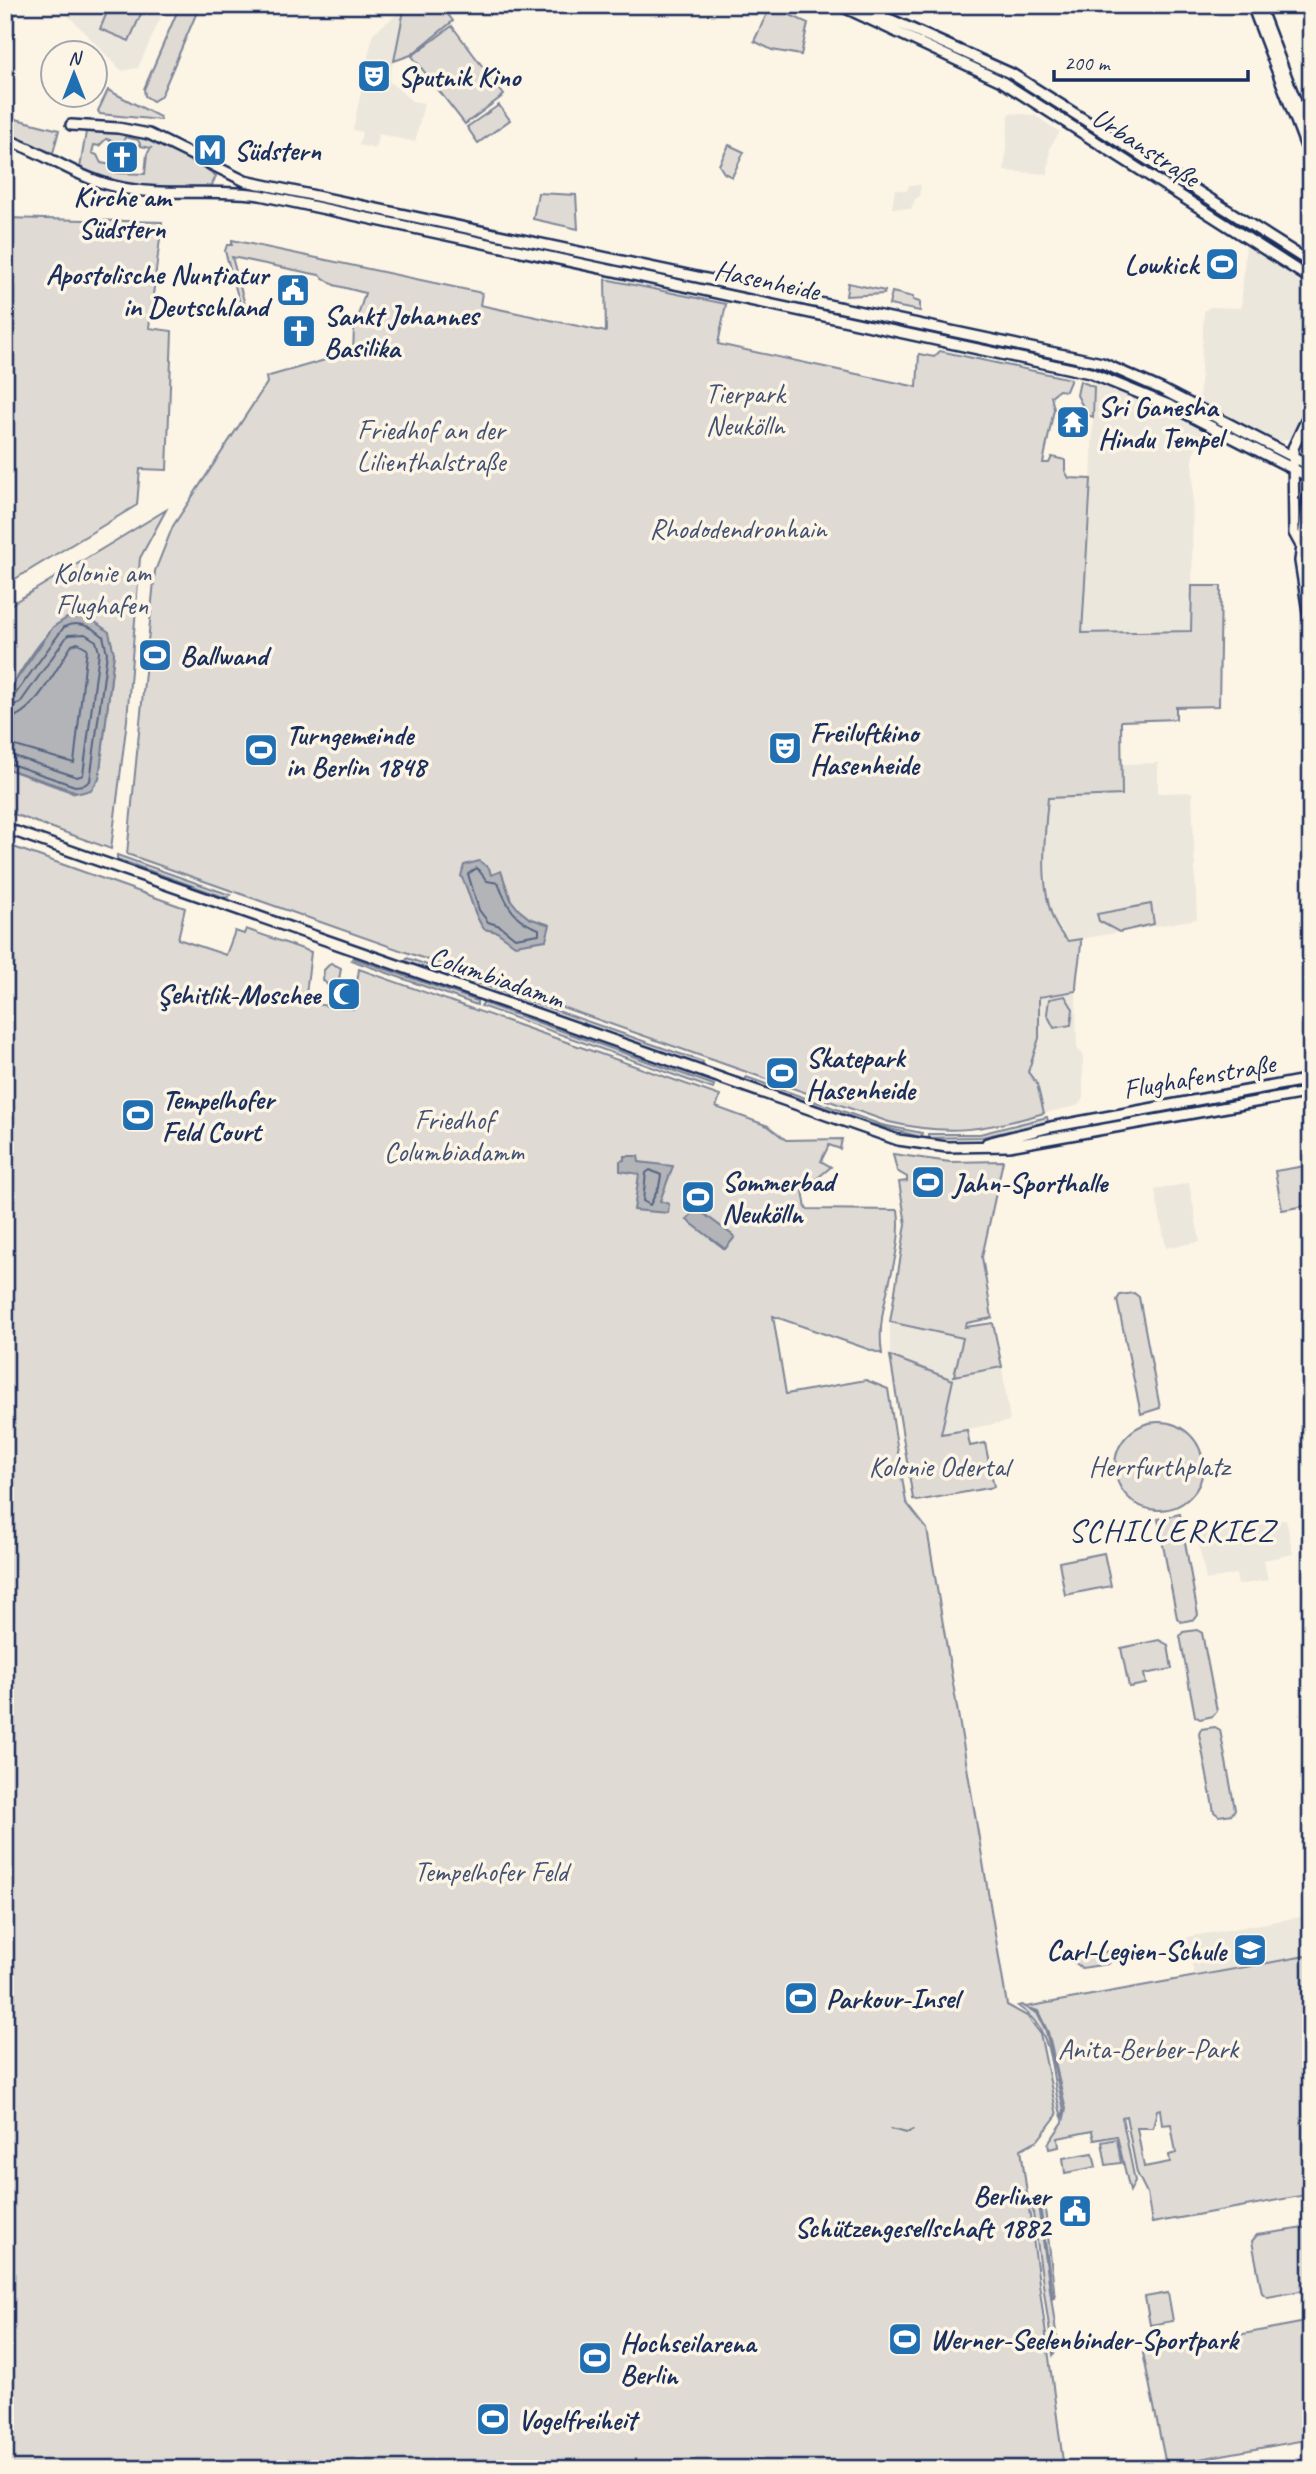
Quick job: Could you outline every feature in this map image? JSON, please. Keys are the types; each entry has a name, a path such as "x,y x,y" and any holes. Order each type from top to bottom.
{"main road":[{"name":"Urbanstraße","path":"839,5 984,72 1311,279"},
{"name":"Urbanstraße","path":"858,5 1012,74 1311,263"},
{"path":"1252,5 1311,160"},
{"path":"1259,5 1311,141"},
{"path":"1023,95 1029,85"},
{"path":"5,139 106,184 138,191 216,191 223,173 149,134 130,129 71,125"},
{"path":"1139,169 1146,159"},
{"name":"Hasenheide","path":"223,173 245,181 666,277"},
{"path":"242,193 245,181"},
{"name":"Hasenheide","path":"216,191 242,193 666,277 1004,349 1090,373 1173,407 1311,478"},
{"name":"Hasenheide","path":"1004,349 1090,360 1133,375 1311,466"},
{"path":"1119,385 1123,379 1133,375"},
{"path":"1300,544 1294,533 1292,455 1295,442 1311,410"},
{"path":"1311,478 1305,533 1300,544 1300,573 1311,631"},
{"name":"Columbiadamm","path":"5,828 870,1132 923,1144 1009,1146 1096,1131"},
{"name":"Flughafenstraße","path":"1095,1119 1311,1079"},
{"name":"Flughafenstraße","path":"1096,1131 1311,1092"},
{"path":"1128,1112 1130,1125"},
{"name":"Columbiadamm","path":"978,1146 1095,1119"}],"shaded area":[{"path":"58,5 164,5 138,68 122,71 108,57 108,38 90,38"},
{"path":"404,9 389,81 412,101 424,103 415,142 379,134 375,149 359,145 362,132 353,130 373,33"},
{"path":"1009,113 1034,115 1060,132 1050,147 1048,174 1004,171"},
{"path":"909,185 921,185 919,197 915,199 911,209 892,208 895,189 907,191"},
{"path":"1246,243 1311,284 1311,400 1292,437 1280,442 1199,403 1204,311 1210,307 1241,308"},
{"path":"1094,380 1205,431 1193,454 1192,631 1081,633 1086,532 1090,523"},
{"path":"1158,763 1158,793 1192,792 1197,919 1069,941 1049,913 1044,836 1048,798 1121,795 1121,764"},
{"path":"1076,991 1077,1048 1083,1055 1083,1100 1077,1106 1044,1113 1037,1084 1028,1072 1039,1038 1039,996"},
{"path":"1189,1183 1200,1242 1166,1248 1155,1190"},
{"path":"890,1322 963,1338 955,1376 1002,1367 1010,1421 941,1434 953,1380 890,1356"},
{"path":"1286,1519 1293,1554 1264,1560 1268,1580 1238,1585 1236,1574 1206,1580 1197,1536"},
{"name":"Carl-Legien-Schule","path":"1305,1916 1306,1919 1311,1918 1311,1955 1194,1976 1187,1937"}],"green space":[{"path":"110,5 145,5 129,41 100,29"},
{"path":"180,5 200,5 161,96 153,101 145,96 144,89"},
{"path":"405,5 441,5 453,21 411,55 394,61"},
{"path":"771,5 785,5 783,12 808,23 801,55 772,50 754,41"},
{"path":"452,26 504,95 465,124 412,56"},
{"path":"108,90 160,117 160,120 100,114 99,108 108,108"},
{"path":"1031,91 1134,156 1131,161 1028,95"},
{"path":"499,105 510,120 478,143 467,127"},
{"path":"8,117 59,130 53,153 5,136"},
{"path":"86,132 103,132 155,142 187,157 216,176 211,187 160,187 128,184 80,168","holes":["125,137 138,140 141,146 151,148 147,154 145,174 117,173 118,166 101,163 97,155 92,153 94,145 99,146 106,139 123,144"]},
{"path":"729,145 744,152 732,177 724,173 719,165"},
{"path":"1149,165 1248,228 1245,233 1146,169"},
{"path":"249,186 619,265 619,266 249,190"},
{"path":"538,193 576,195 578,229 533,219"},
{"path":"5,218 162,222 149,328 172,331 167,470 140,469 137,505 5,585"},
{"path":"232,240 482,293 480,305 606,332 605,279 726,304 718,344 917,387 919,354 934,357 940,351 1071,379 1066,391 1059,390 1051,396 1054,409 1043,463 1049,463 1052,457 1065,460 1065,471 1069,478 1091,479 1082,633 1191,631 1192,586 1221,586 1219,706 1176,707 1176,719 1121,721 1122,795 1048,798 1044,874 1051,912 1068,941 1081,939 1076,991 1039,997 1039,1038 1028,1072 1037,1084 1044,1113 1004,1124 967,1129 930,1129 889,1122 127,854 155,571 173,526 267,383 266,377 353,352 354,329 365,293 334,285 319,275 232,257 247,312 243,314 225,251 227,245 232,245"},
{"path":"848,283 885,291 884,294 846,296"},
{"path":"892,292 913,297 913,300 920,302 920,311 889,305"},
{"path":"1080,381 1094,387 1093,417 1087,415 1077,395"},
{"name":"Kolonie am Flughafen","path":"166,510 140,558 127,720 111,849 5,811 5,768 74,793 99,779 114,653 80,617 68,619 57,626 37,648 5,696 5,608"},
{"name":"Tempelhofer Feld","path":"5,844 185,908 178,939 226,955 235,931 244,934 246,929 311,952 305,1003 353,1009 359,969 720,1096 716,1107 768,1126 786,1140 842,1139 840,1149 829,1145 821,1161 831,1167 803,1190 806,1209 898,1210 897,1246 882,1317 882,1354 773,1316 786,1394 866,1380 888,1389 906,1502 927,1529 1007,2005 1027,2016 1040,2033 1057,2115 1038,2140 1021,2149 1064,2469 5,2469"},
{"path":"117,855 230,895 227,898 117,859"},
{"path":"1151,904 1154,924 1119,932 1099,921 1097,914"},
{"path":"353,958 477,1001 477,1005 351,960"},
{"path":"407,958 703,1062 702,1066 406,962"},
{"path":"331,963 341,968 339,980 331,989 323,980 324,970"},
{"path":"1065,996 1073,1009 1071,1025 1054,1028 1047,1014 1049,999"},
{"path":"483,1003 714,1085 713,1089 481,1006"},
{"path":"746,1077 882,1125 922,1133 921,1137 871,1124 745,1080"},
{"path":"1311,1082 1311,1087 1135,1119 1133,1116"},
{"path":"1047,1117 1048,1122 982,1137 928,1138 928,1134 980,1134"},
{"path":"893,1154 950,1162 1003,1161 982,1257 992,1318 967,1323 965,1327 993,1323 1002,1367 954,1376 963,1338 890,1322 906,1224 899,1182 907,1181 907,1177 897,1171"},
{"path":"1311,1165 1311,1205 1282,1210 1275,1171"},
{"path":"1134,1293 1139,1297 1160,1408 1141,1414 1117,1300 1120,1295"},
{"name":"Kolonie Odertal","path":"890,1356 953,1380 941,1434 967,1430 970,1446 985,1443 994,1487 917,1501 913,1499"},
{"name":"Herrfurthplatz","path":"1159,1422 1176,1426 1190,1435 1199,1449 1203,1466 1199,1483 1190,1497 1176,1506 1159,1510 1142,1506 1128,1497 1119,1483 1115,1466 1119,1449 1128,1435 1142,1426"},
{"path":"1180,1514 1198,1615 1195,1619 1181,1622 1177,1618 1158,1519"},
{"path":"1104,1553 1111,1586 1065,1595 1059,1562"},
{"path":"1197,1630 1202,1633 1217,1711 1213,1716 1200,1719 1195,1716 1180,1636 1183,1632"},
{"path":"1159,1640 1168,1645 1172,1669 1144,1674 1146,1684 1129,1687 1121,1648"},
{"path":"1215,1727 1220,1730 1235,1809 1232,1814 1219,1816 1214,1812 1199,1734 1201,1729"},
{"path":"1114,1950 1114,1959 1108,1964 1082,1968 1073,1958"},
{"name":"Anita-Berber-Park","path":"1311,1955 1311,2194 1152,2223 1147,2193 1137,2173 1126,2116 1122,2117 1135,2181 1130,2191 1117,2136 1094,2140 1092,2131 1058,2138 1059,2147 1049,2149 1048,2144 1063,2122 1066,2109 1048,2032 1038,2011 1026,2007","holes":["1160,2109 1162,2125 1171,2124 1176,2153 1169,2155 1170,2162 1144,2167 1137,2128 1153,2128 1157,2110"]},
{"path":"1022,2005 1037,2013 1046,2031 1064,2110 1062,2117 1046,2043 1031,2017 1018,2006"},
{"path":"1117,2139 1121,2163 1106,2165 1102,2142"},
{"path":"1093,2153 1096,2167 1065,2173 1063,2158"},
{"path":"1039,2198 1044,2200 1055,2298 1053,2298"},
{"path":"1038,2205 1058,2346 1053,2355 1032,2206"},
{"path":"1311,2227 1311,2289 1268,2297 1262,2293 1252,2241 1257,2235"},
{"path":"1168,2293 1173,2321 1150,2325 1145,2297"},
{"path":"1311,2321 1311,2439 1166,2465 1143,2353"}],"water":[{"path":"67,618 91,619 109,632 114,653 99,779 91,790 80,793 5,768 5,696 53,627"},
{"path":"479,861 489,868 491,875 501,871 511,900 519,910 529,918 550,925 546,940 515,945 497,932 484,929 476,916 461,876 464,865"},
{"path":"624,1156 638,1156 639,1162 673,1166 660,1201 669,1204 668,1213 634,1210 639,1174 620,1171 620,1161 624,1160"},
{"path":"696,1208 735,1237 725,1249 687,1220"}],"waterway":[{"path":"890,2129 907,2133 913,2130"}],"place":[{"name":"Sputnik Kino","path":"374,76"},
{"name":"Südstern","path":"210,150"},
{"name":"Kirche am Südstern","path":"122,157"},
{"name":"Lowkick","path":"1222,264"},
{"name":"Apostolische Nuntiatur in Deutschland","path":"293,290"},
{"name":"Sankt Johannes Basilika","path":"299,331"},
{"name":"Sri Ganesha Hindu Tempel","path":"1073,422"},
{"name":"Ballwand","path":"155,655"},
{"name":"Freiluftkino Hasenheide","path":"785,748"},
{"name":"Turngemeinde in Berlin 1848","path":"261,750"},
{"name":"Şehitlik-Moschee","path":"344,994"},
{"name":"Skatepark Hasenheide","path":"782,1073"},
{"name":"Tempelhofer Feld Court","path":"138,1115"},
{"name":"Jahn-Sporthalle","path":"928,1182"},
{"name":"Sommerbad Neukölln","path":"698,1197"},
{"name":"Carl-Legien-Schule","path":"1250,1950"},
{"name":"Parkour-Insel","path":"801,1998"},
{"name":"Berliner Schützengesellschaft 1882","path":"1075,2211"},
{"name":"Werner-Seelenbinder-Sportpark","path":"905,2339"},
{"name":"Hochseilarena Berlin","path":"595,2358"},
{"name":"Vogelfreiheit","path":"493,2419"}],"district":[{"name":"SCHILLERKIEZ","path":"1172,1530"}],"park label":[{"name":"Tierpark Neukölln","path":"745,409"},
{"name":"Friedhof an der Lilienthalstraße","path":"431,445"},
{"name":"Rhododendronhain","path":"738,528"},
{"name":"Friedhof Columbiadamm","path":"454,1135"}]}
